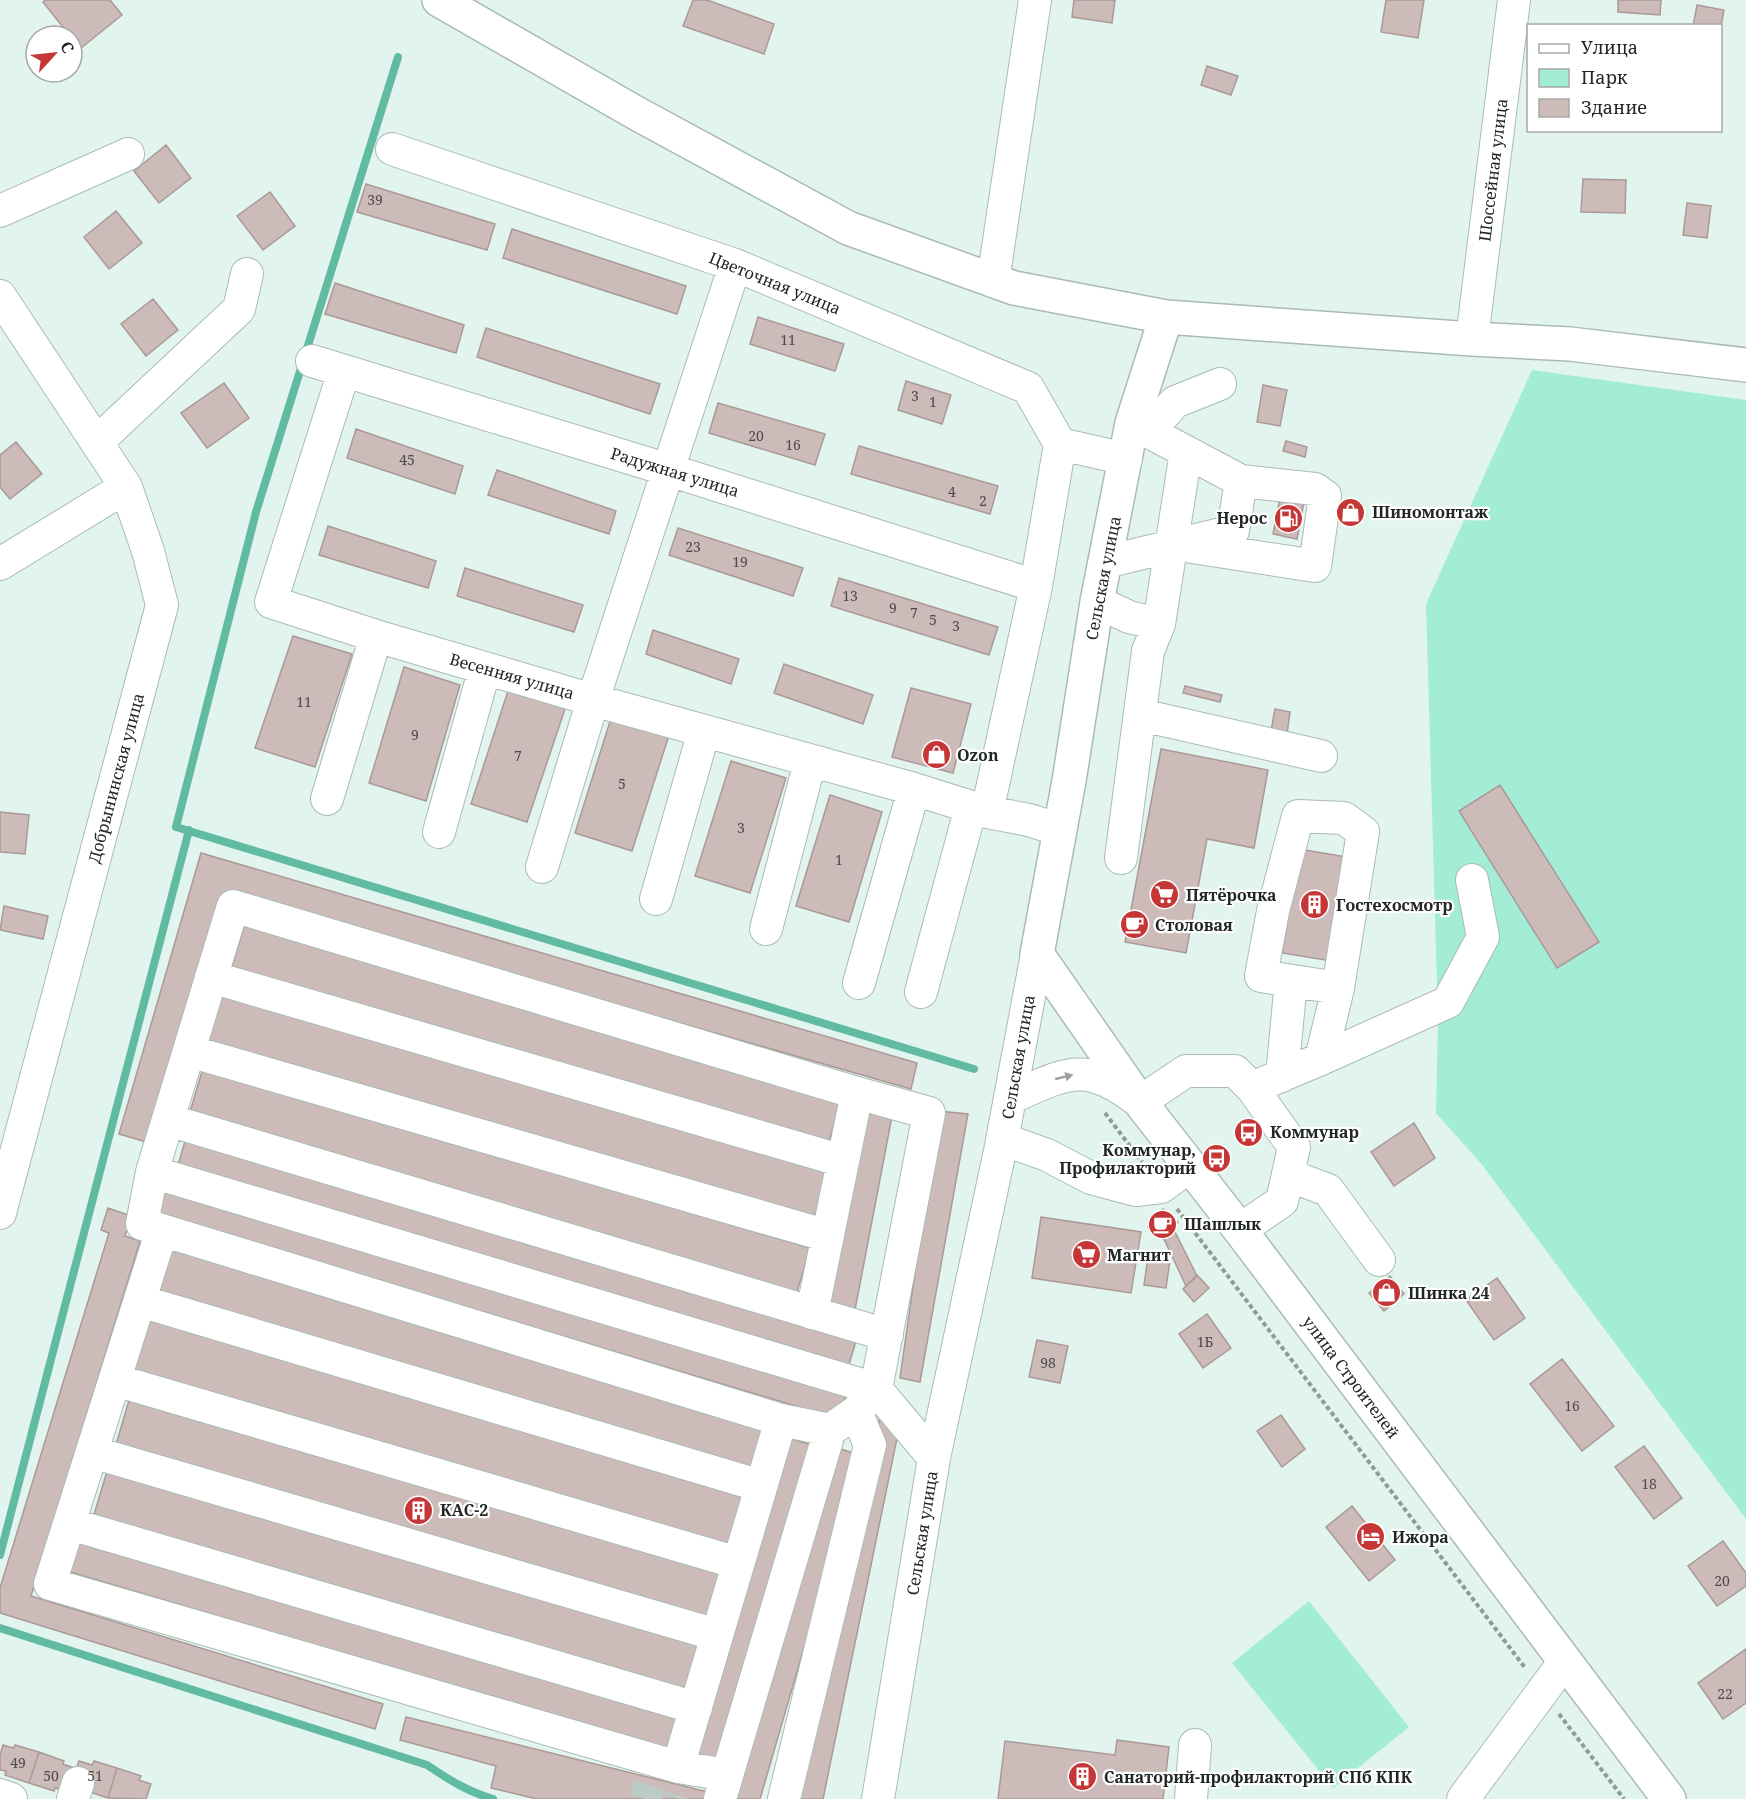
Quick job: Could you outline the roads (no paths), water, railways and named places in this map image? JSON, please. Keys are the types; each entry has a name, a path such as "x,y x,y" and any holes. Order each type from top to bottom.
{"main road":[{"path":"439,0 636,113 848,228 1014,288 1166,317 1570,344 1746,365"},
{"name":"Сельская улица","path":"1037,954 1060,830 1097,602 1126,459 1140,428 1166,317"},
{"name":"улица Строителей","path":"1037,954 1140,1102 1240,1230 1669,1799"}],"street":[{"path":"993,281 1035,0"},
{"name":"Шоссейная улица","path":"1472,339 1514,0"},
{"name":"Цветочная улица","path":"392,149 735,265 1028,388 1060,444"},
{"path":"0,211 128,154"},
{"path":"542,867 593,700 735,265"},
{"path":"97,442 239,309 247,274"},
{"name":"Добрынинская улица","path":"0,296 126,487 148,551 162,605 0,1213"},
{"name":"Радужная улица","path":"312,362 669,470 1036,586"},
{"name":"Весенняя улица","path":"344,371 271,602 375,636 593,700 914,789 979,810 1029,820 1060,830"},
{"path":"1174,545 1315,566 1324,496 1315,489 1241,481 1140,428 1175,402 1220,384"},
{"path":"921,992 979,810 1036,586 1060,444 1126,459"},
{"path":"1121,858 1148,651 1159,624 1174,545 1186,452"},
{"path":"1106,562 1233,531 1241,481"},
{"path":"0,564 126,487"},
{"path":"1097,602 1129,617 1159,624"},
{"path":"327,799 375,636"},
{"path":"439,832 485,668"},
{"path":"1141,714 1321,756"},
{"path":"656,899 704,731"},
{"path":"766,929 810,762"},
{"path":"859,983 914,789"},
{"path":"1321,1059 1338,988 1363,832 1344,818 1299,816 1273,911 1261,976 1338,988"},
{"path":"1252,1088 1448,1002 1483,937 1472,880"},
{"path":"784,1799 870,1445 866,1400 887,1335 929,1113 856,1094 233,906 152,1172 142,1224 781,1420 830,1430"},
{"name":"Сельская улица","path":"878,1799 934,1458 1002,1139 1037,954"},
{"path":"211,977 843,1161"},
{"path":"1282,1076 1291,981"},
{"path":"189,1051 828,1236"},
{"path":"1010,1098 1066,1075 1091,1074 1115,1084 1140,1102 1186,1071 1235,1071 1252,1088 1294,1147 1282,1201 1240,1230"},
{"path":"812,1313 856,1094"},
{"path":"168,1120 887,1335"},
{"path":"1002,1139 1047,1155 1091,1178 1136,1190 1161,1187 1190,1166"},
{"path":"152,1172 866,1400 934,1458"},
{"path":"1288,1175 1328,1190 1379,1260"},
{"path":"162,1230 50,1584 678,1767 724,1787 830,1430 866,1400"},
{"path":"140,1301 761,1486"},
{"path":"115,1380 738,1563"},
{"path":"678,1767 781,1420"},
{"path":"92,1452 717,1635"},
{"path":"70,1524 696,1708"},
{"path":"1463,1799 1565,1661"},
{"path":"1191,1799 1195,1746"}],"waterway":[{"path":"398,57 256,512 176,827 974,1069"},
{"path":"0,1555 189,830"},
{"path":"0,1628 427,1765 467,1789 493,1799"}],"tunnel":[{"path":"645,1799 649,1785"}],"place":[{"name":"Шиномонтаж","path":"1351,512"},
{"name":"Нерос","path":"1288,518"},
{"name":"Ozon","path":"936,755"},
{"name":"Пятёрочка","path":"1165,895"},
{"name":"Гостехосмотр","path":"1315,905"},
{"name":"Столовая","path":"1134,925"},
{"name":"Коммунар","path":"1249,1132"},
{"name":"Коммунар, Профилакторий","path":"1217,1159"},
{"name":"Шашлык","path":"1163,1224"},
{"name":"Магнит","path":"1086,1255"},
{"name":"Шинка 24","path":"1387,1293"},
{"name":"КАС-2","path":"419,1510"},
{"name":"Ижора","path":"1371,1537"},
{"name":"Санаторий-профилакторий СПб КПК","path":"1083,1777"}]}
